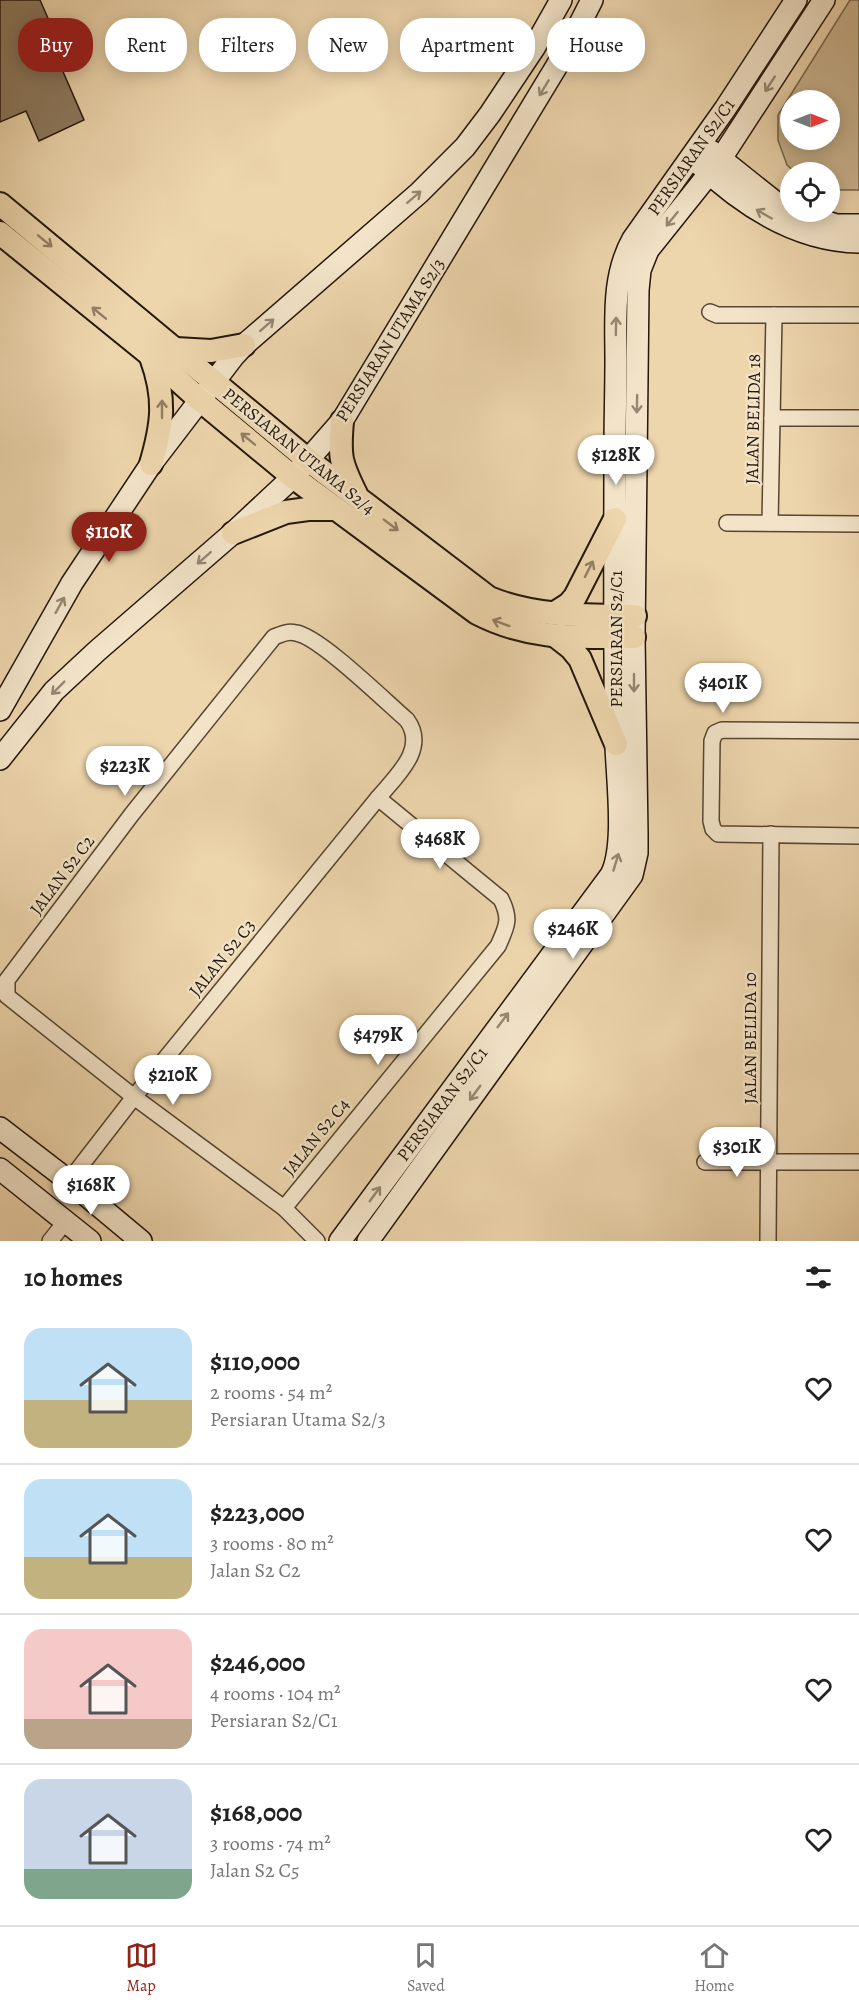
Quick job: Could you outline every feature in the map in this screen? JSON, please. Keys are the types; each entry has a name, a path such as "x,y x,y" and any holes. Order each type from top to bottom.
{"main road":[{"name":"PERSIARAN UTAMA S2/4","path":"0,204 214,382 301,468 335,509 477,613 495,622 526,632 557,637 625,626"},
{"name":"PERSIARAN UTAMA S2/4","path":"0,233 150,354 200,400 301,468 360,501 489,598 532,612 555,613 625,626"},
{"path":"176,349 212,351 244,345"},
{"path":"150,354 159,379 162,406 159,434 151,464"},
{"path":"342,421 342,461 360,501"},
{"path":"234,533 286,512 335,509"},
{"path":"555,613 575,597 615,519"},
{"path":"557,637 580,659 616,744"}],"street":[{"path":"0,710 72,583 151,464 214,382 244,345 419,193 465,147 534,48 561,0"},
{"name":"PERSIARAN UTAMA S2/3","path":"0,759 54,691 234,533 301,468 342,421 567,50 592,0"},
{"name":"PERSIARAN S2/C1","path":"340,1241 611,875 628,834 625,626 615,519 616,325 619,277 627,249 633,239 697,150 796,0"},
{"name":"PERSIARAN S2/C1","path":"368,1241 632,875 637,853 628,834 616,744 625,626 640,270 653,243 714,167 824,0"},
{"path":"697,150 766,216 794,229 837,242 859,242"},
{"path":"714,167 780,204"},
{"path":"827,222 836,225 859,225"},
{"path":"710,312 717,315 859,315"},
{"name":"JALAN BELIDA 18","path":"770,523 774,315"},
{"path":"772,418 859,418"},
{"path":"727,523 859,524"},
{"name":"JALAN S2 C2","path":"317,1241 284,1208 134,1097 8,996 7,980 132,814 274,638 285,632 299,633 320,644 408,720 414,730 416,742 408,762"},
{"path":"859,731 722,730 715,733 712,741 711,821 712,829 718,834 859,836"},
{"name":"JALAN S2 C3","path":"69,1181 134,1097 408,762"},
{"name":"JALAN S2 C4","path":"284,1208 498,946 507,926 507,911 501,899 378,798"},
{"name":"JALAN BELIDA 10","path":"768,1241 771,834"},
{"path":"0,1128 141,1241"},
{"path":"705,1162 859,1162"},
{"path":"0,1169 90,1241"},
{"path":"50,1241 66,1221"}],"shaded area":[{"path":"850,0 859,0 859,190 840,190 840,162 786,162 782,150 840,150 840,90 794,90"},
{"path":"780,112 780,146 778,115"}],"building":[{"path":"0,0 40,0 48,18 18,18 18,72 63,72 84,120 39,141 26,111 0,122"}]}
